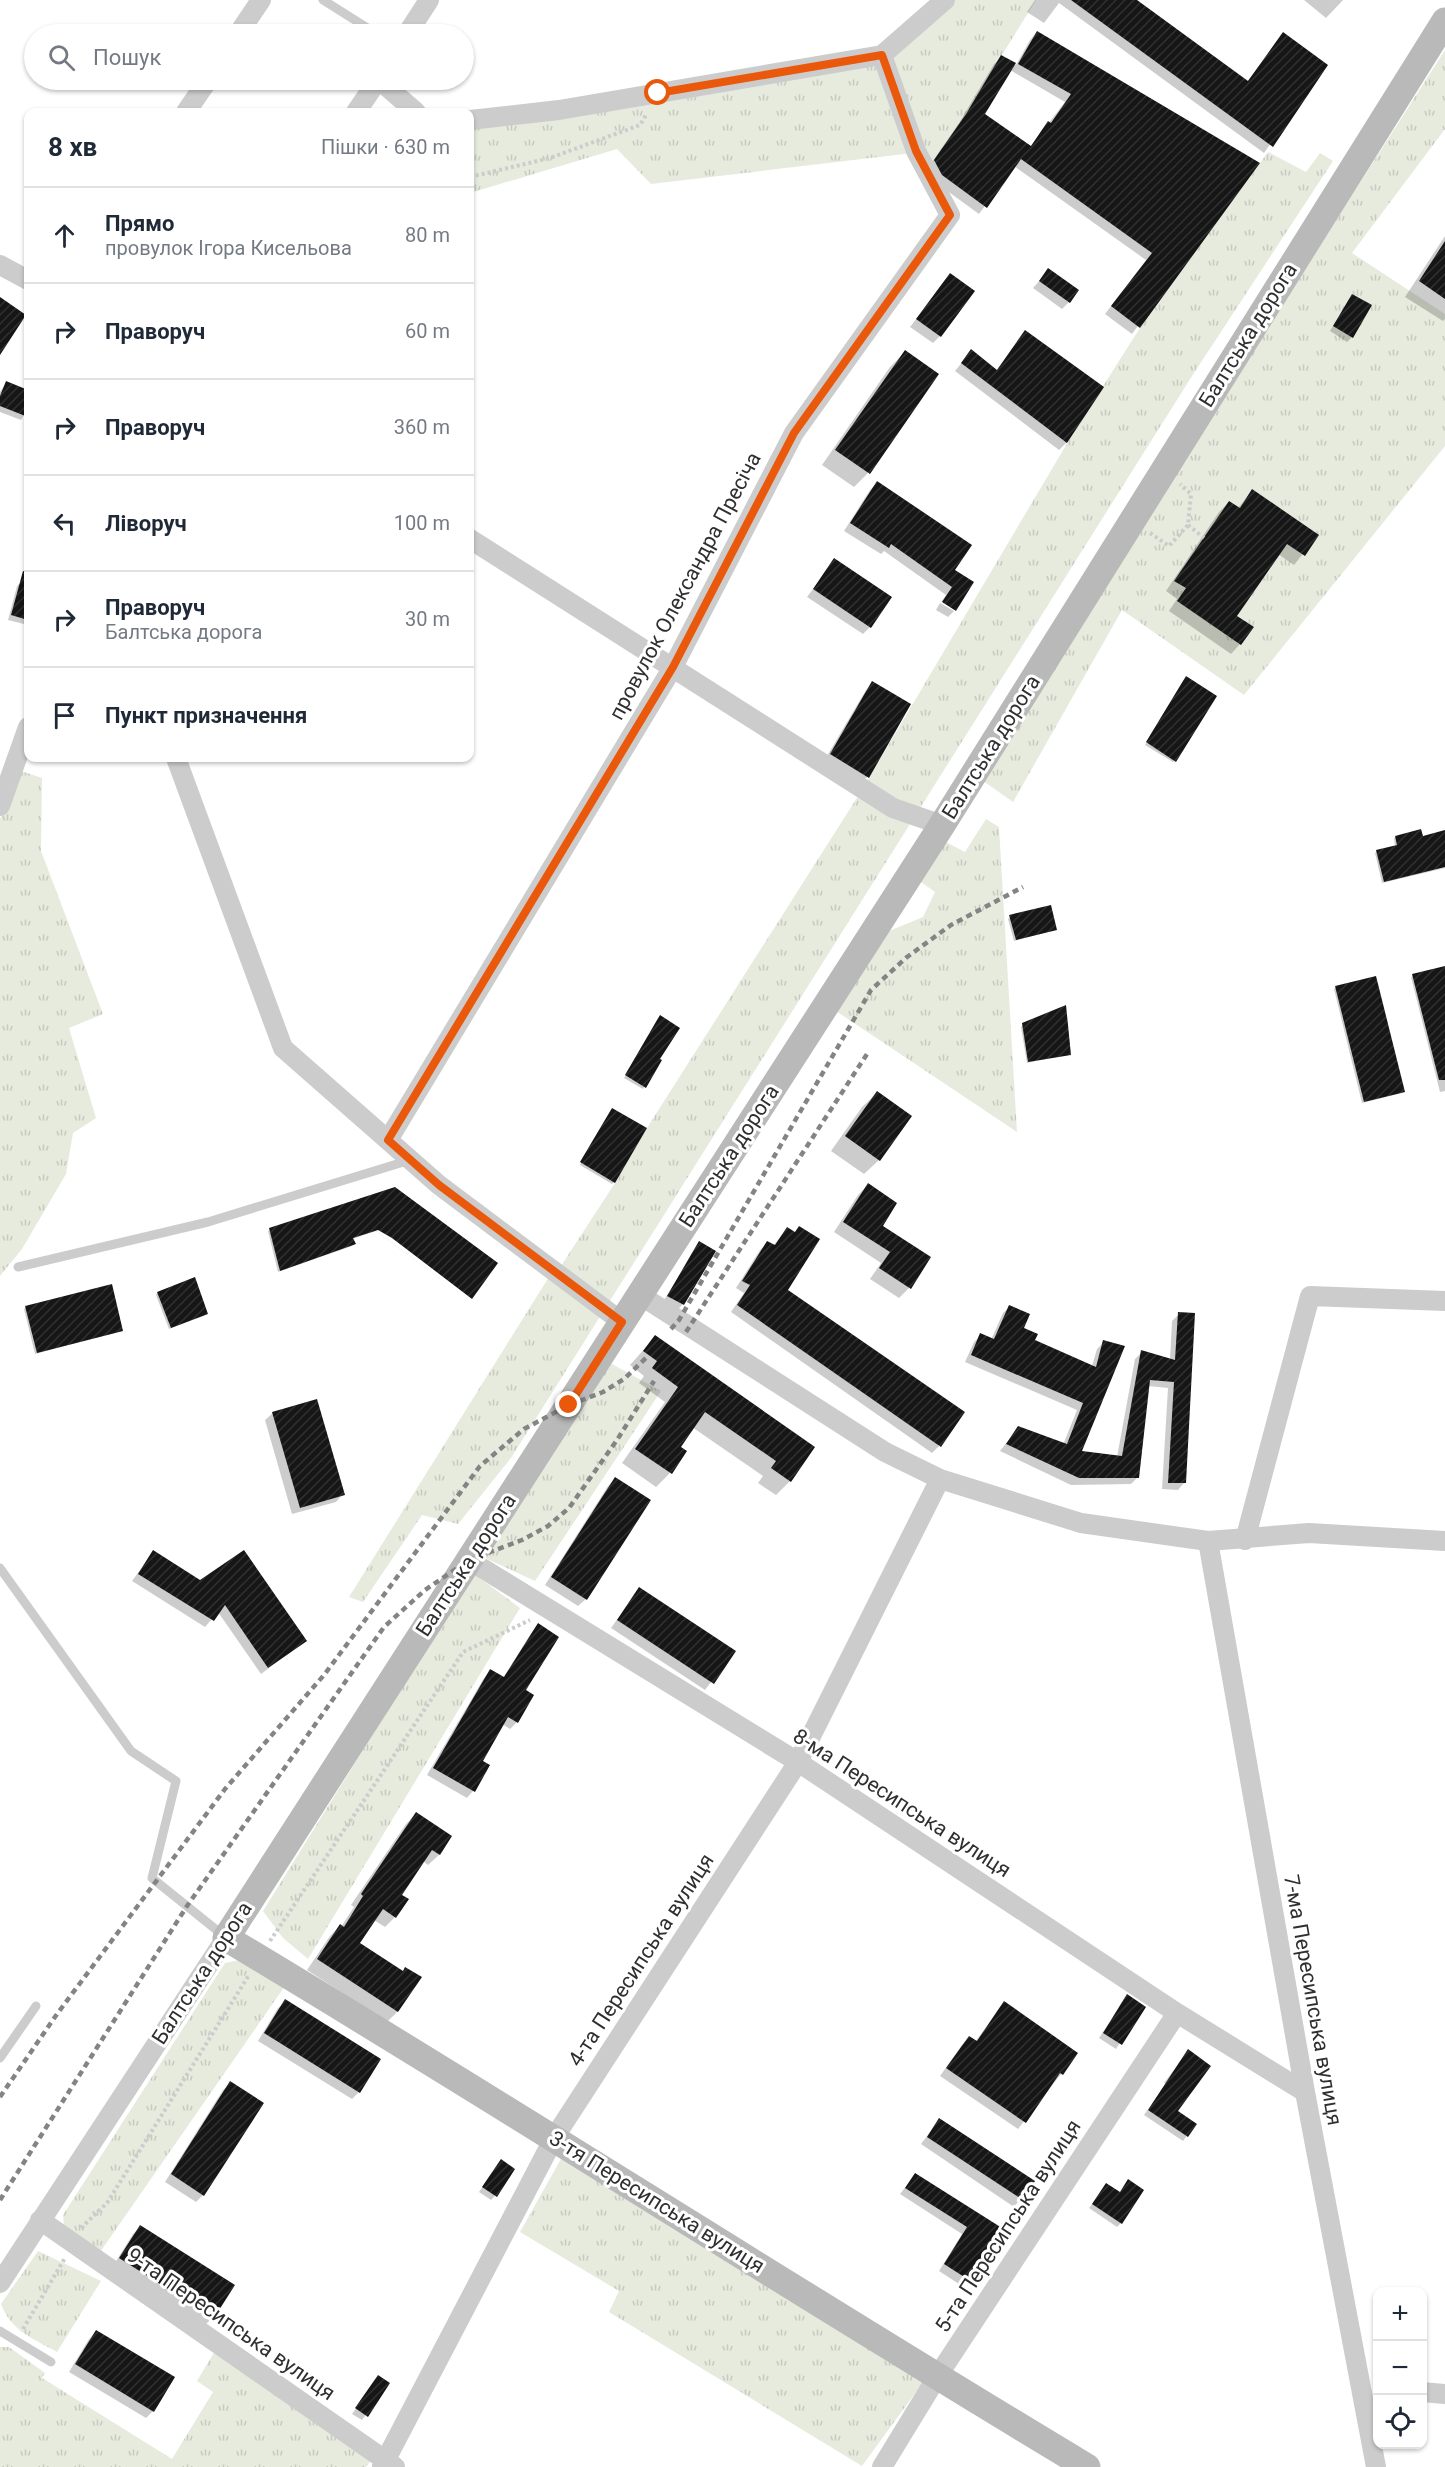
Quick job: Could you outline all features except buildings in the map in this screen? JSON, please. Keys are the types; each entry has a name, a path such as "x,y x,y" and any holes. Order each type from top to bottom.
{"main road":[{"name":"Балтська дорога","path":"226,1938 942,825 1445,21"},
{"name":"3-тя Пересипська вулиця","path":"226,1938 554,2138 937,2377 1087,2467"}],"street":[{"path":"245,24 261,0"},
{"path":"413,24 429,0"},
{"path":"474,120 559,110 882,55 945,0"},
{"name":"провулок Олександра Пресіча","path":"388,1140 673,667 794,433 950,215 916,151 882,55"},
{"path":"189,108 201,90"},
{"path":"359,108 371,90"},
{"path":"390,90 411,108"},
{"path":"0,264 24,278"},
{"path":"474,542 893,808 942,825"},
{"path":"0,806 24,738"},
{"path":"177,762 283,1048 439,1185 622,1322"},
{"path":"639,1295 885,1452 940,1479 1080,1523 1208,1541 1245,1540 1309,1533 1445,1541"},
{"path":"1245,1540 1310,1296 1445,1301"},
{"name":"4-та Пересипська вулиця","path":"388,2465 554,2138 798,1762 940,1479"},
{"name":"7-ма Пересипська вулиця","path":"1208,1541 1305,2092 1369,2389 1376,2467"},
{"name":"8-ма Пересипська вулиця","path":"469,1560 798,1762 1177,2013 1305,2092"},
{"name":"Балтська дорога","path":"0,2283 226,1938"},
{"name":"5-та Пересипська вулиця","path":"882,2467 937,2377 1177,2013"},
{"name":"9-та Пересипська вулиця","path":"40,2220 388,2465"},
{"path":"1427,2392 1445,2394"}],"lane":[{"path":"323,0 361,24"},
{"path":"18,1267 208,1222 410,1160"},
{"path":"0,1568 131,1751 176,1781 152,1878 226,1938"},
{"path":"0,2058 36,2006"},
{"path":"0,2331 51,2362"}],"path":[{"path":"474,176 550,158 640,125 658,93"},
{"path":"1131,522 1169,546 1188,525 1191,494 1164,470"},
{"path":"1188,525 1204,538"},
{"path":"16,2340 59,2270 76,2233 107,2203 260,1958 463,1652 529,1621 541,1604"}],"green space":[{"path":"955,0 1036,0 930,167 888,59"},
{"path":"1445,50 1445,129 1352,253 1445,314 1445,446 1244,695 1122,610 1013,802 979,778"},
{"path":"880,59 913,153 651,184 617,149 474,192 474,122"},
{"path":"1268,152 1306,172 1320,153 1333,161 1192,376 511,1458 458,1524 422,1515 363,1602 349,1597 552,1272 559,1269 615,1183 647,1128 860,793 1075,430 1140,328"},
{"path":"21,771 42,778 41,851 103,1014 69,1028 96,1118 73,1133 66,1174 22,1249 0,1276 0,819"},
{"path":"986,819 999,827 1017,1132 836,1011 882,934 923,917 935,892 914,877 938,838 965,852"},
{"path":"610,1363 661,1391 535,1581 485,1558"},
{"path":"473,1573 520,1608 308,1959 283,1938 263,1911"},
{"path":"244,1959 285,1986 96,2258 65,2237 63,2215 225,1963"},
{"path":"562,2157 924,2381 862,2466 609,2312 619,2291 520,2232"},
{"path":"38,2251 101,2281 57,2352 17,2328 1,2304"},
{"path":"0,2347 9,2347 45,2373 42,2378 172,2459 213,2392 197,2381 215,2351 371,2460 366,2467 0,2467"}],"railway":[{"path":"671,1329 679,1320 871,990 907,957 951,925 1023,887"},
{"path":"686,1332 869,1051"},
{"path":"0,2097 57,2014 225,1789 324,1675 480,1466 524,1429 569,1405 603,1392 624,1379 647,1357"},
{"path":"0,2200 187,1906 384,1627 425,1590 469,1560 522,1540 548,1526 569,1508 617,1440 654,1381"}],"route":[{"path":"569,1405 622,1322 439,1185 388,1140 673,667 794,433 950,215 916,151 882,55 658,93"}]}
